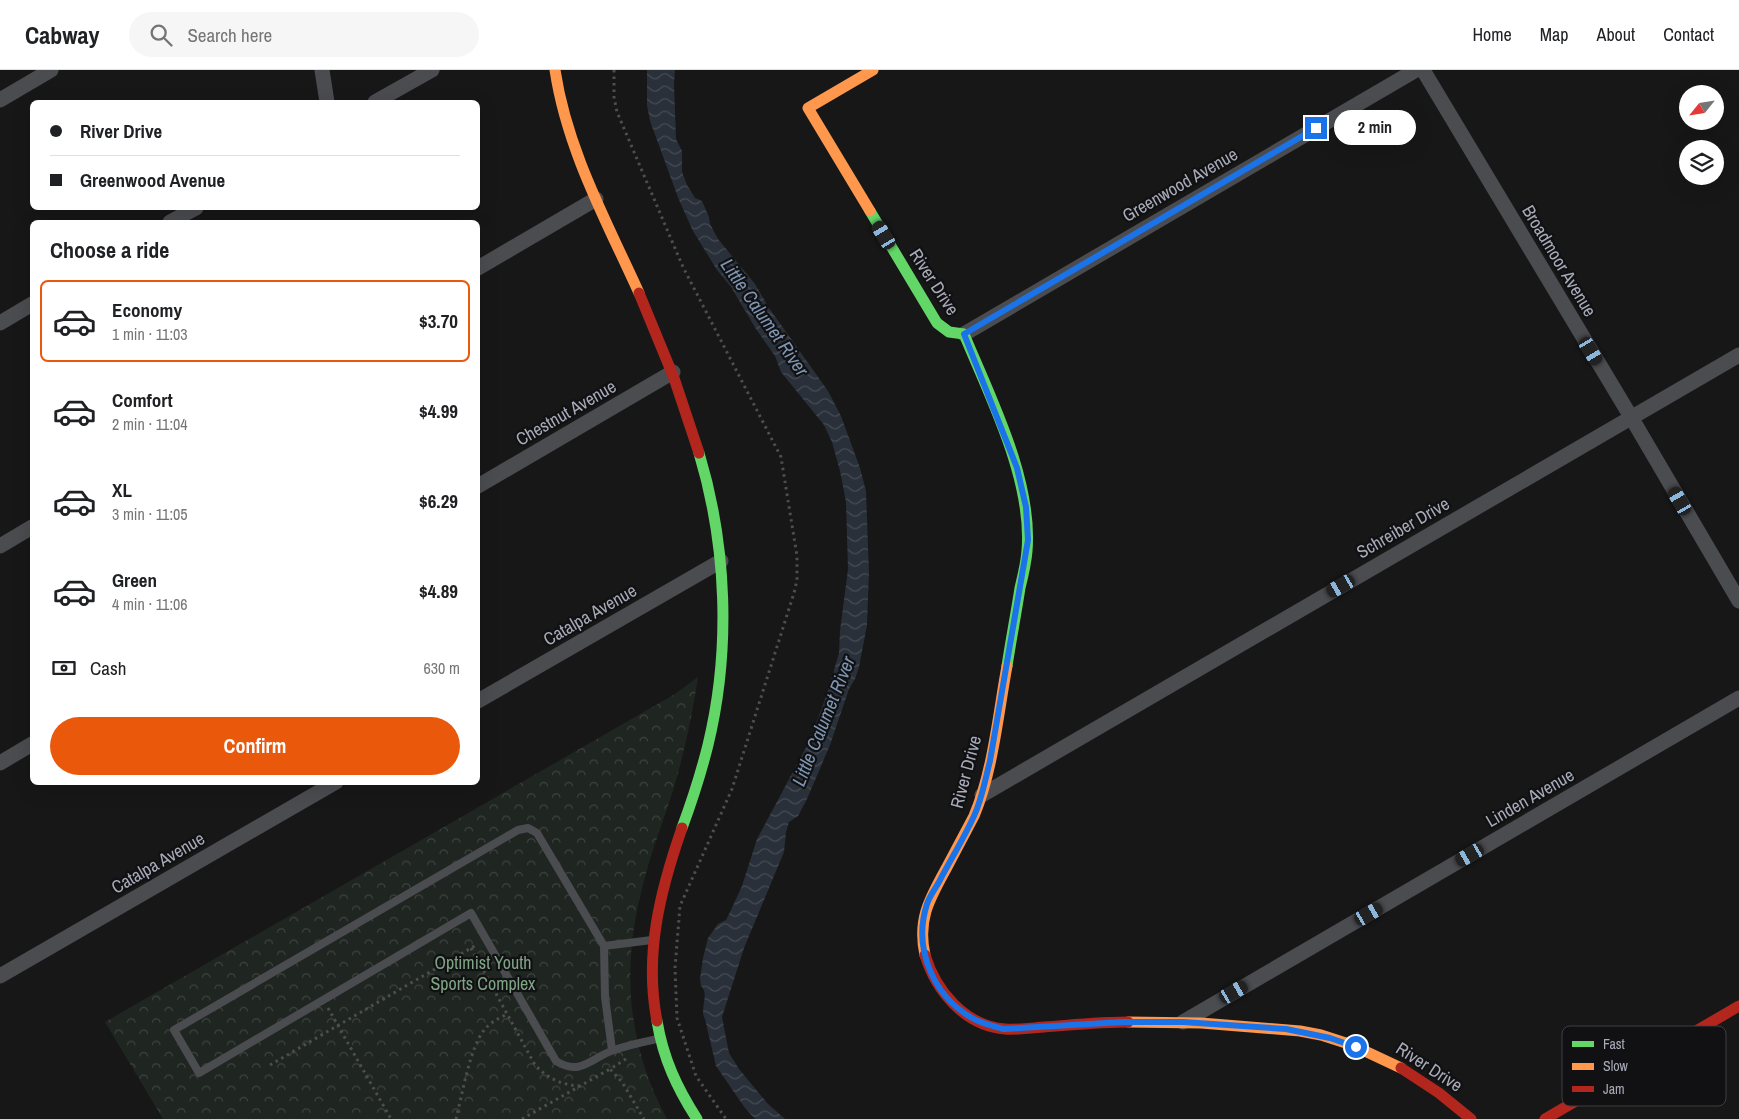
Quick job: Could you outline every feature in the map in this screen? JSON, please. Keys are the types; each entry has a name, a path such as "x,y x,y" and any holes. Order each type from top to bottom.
{"street":[{"path":"0,100 51,70"},
{"path":"322,70 328,100"},
{"path":"379,100 432,70"},
{"path":"555,70 556,83 565,121 596,199 673,372 690,420 714,509 721,561 722,648 713,715 700,773 662,893 654,940 652,986 660,1038 674,1081 697,1119"},
{"name":"River Drive","path":"873,70 808,108 937,323 944,330 954,334 964,334 1017,468 1026,507 1028,529 1025,560 990,761 982,795 975,815 928,902 923,922 926,961 944,995 956,1007 972,1018 1004,1029 1123,1022 1183,1022 1286,1029 1330,1038 1369,1052 1400,1067 1432,1087 1472,1119"},
{"name":"Greenwood Avenue","path":"964,334 1416,70"},
{"name":"Broadmoor Avenue","path":"1423,70 1739,601"},
{"path":"480,267 596,199"},
{"path":"174,220 192,210"},
{"path":"0,323 30,305"},
{"name":"Schreiber Drive","path":"982,795 1739,355"},
{"name":"Chestnut Avenue","path":"480,485 673,372"},
{"path":"0,546 30,528"},
{"name":"Catalpa Avenue","path":"480,700 721,561"},
{"name":"Linden Avenue","path":"1183,1022 1739,698"},
{"path":"0,763 30,745"},
{"name":"Catalpa Avenue","path":"0,976 331,785"},
{"path":"1705,1026 1739,1006"},
{"path":"1545,1119 1567,1106"}],"lane":[{"path":"612,1050 605,997 604,946 537,833 528,828 518,830 174,1030 199,1073 471,913 556,1061 563,1065 576,1067 587,1064 612,1050 660,1038"},
{"path":"604,946 654,940"}],"path":[{"path":"270,1065 479,944"},
{"path":"471,948 535,1064 543,1073 553,1079 568,1085 580,1086"},
{"path":"328,1007 391,1119"},
{"path":"456,1119 475,1043 484,1030 493,1022 508,1014"},
{"path":"522,1119 632,1056"},
{"path":"610,1069 622,1082 644,1119"}],"green space":[{"name":"Optimist Youth Sports Complex","path":"698,677 690,725 681,761 645,877 632,940 630,970 631,1001 635,1031 642,1060 653,1090 667,1119 163,1119 105,1022 675,694"}],"water":[{"name":"Little Calumet River","path":"647,70 675,70 676,139 682,151 682,172 687,185 695,198 702,201 710,224 718,239 755,284 769,308 828,391 841,416 860,468 866,491 869,572 867,625 859,667 849,689 830,745 807,799 798,816 789,822 784,852 744,948 722,1017 729,1053 739,1069 768,1104 785,1119 755,1119 745,1108 716,1066 703,1015 705,993 700,979 708,938 718,924 726,920 730,912 742,886 757,839 810,740 827,694 839,653 848,569 846,502 832,442 824,425 781,372 775,356 693,231 679,200 650,121 647,105"}],"traffic: fast":[{"path":"870,211 937,323 949,332 964,334 997,412 1017,468 1027,524 1027,551 1007,666"},
{"path":"682,828 708,745 715,709 723,635 720,561 715,524 699,453"},
{"path":"657,1021 667,1060 683,1096 697,1119"}],"traffic: slow":[{"path":"555,70 561,100 578,156 639,293"},
{"path":"870,211 808,108 873,70"},
{"path":"925,955 923,930 930,899 981,799 994,742 1007,666"},
{"path":"1128,1022 1201,1023 1300,1031 1321,1035 1352,1045 1401,1068"}],"traffic: jam":[{"path":"639,293 674,378 699,453"},
{"path":"657,1021 652,972 656,923 667,875 682,828"},
{"path":"925,955 937,981 954,1004 965,1014 991,1026 1015,1029 1128,1022"},
{"path":"1705,1026 1739,1006"},
{"path":"1401,1068 1439,1093 1471,1119"},
{"path":"1545,1119 1567,1106"}],"route":[{"path":"1316,128 964,334 1017,468 1026,507 1028,540 990,761 982,795 975,815 928,902 923,922 923,941 926,961 944,995 956,1007 972,1018 1004,1029 1123,1022 1183,1022 1286,1029 1330,1038 1356,1047"}]}
